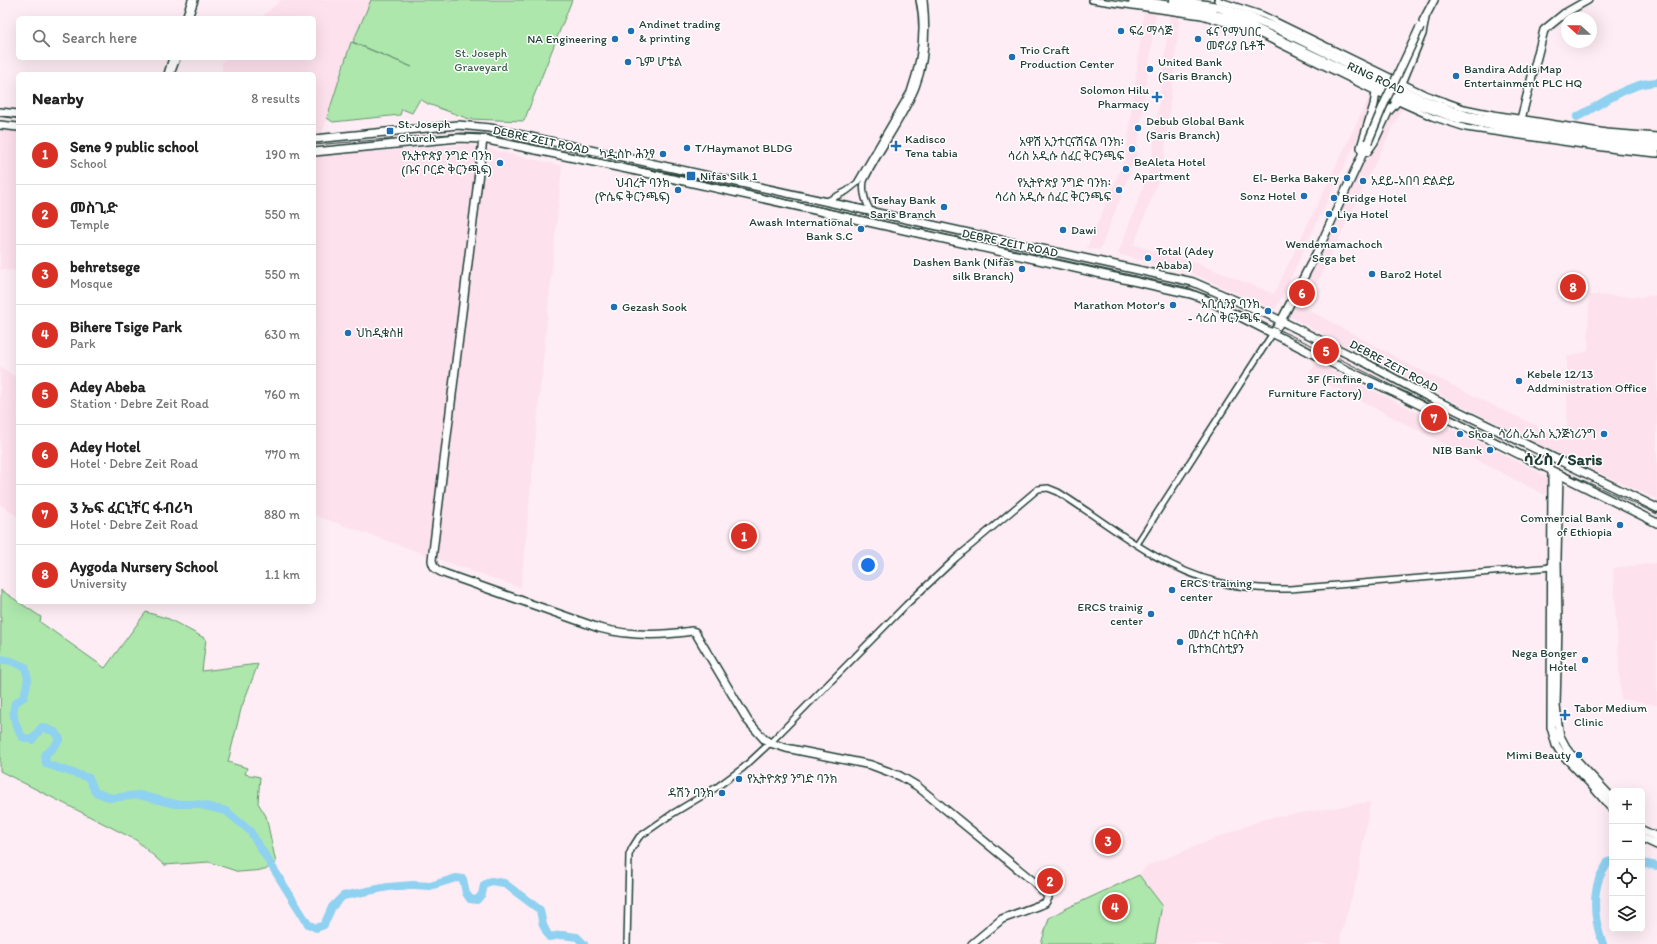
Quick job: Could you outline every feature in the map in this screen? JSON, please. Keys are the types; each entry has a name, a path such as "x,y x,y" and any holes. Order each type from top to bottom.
{"highway":[{"name":"RING ROAD","path":"1133,0 1202,11 1227,17 1246,24 1407,100 1453,117 1508,128 1602,143 1657,148"},
{"name":"RING ROAD","path":"1174,0 1218,7 1249,17 1278,29 1423,100 1467,116 1609,137 1657,142"}],"main road":[{"path":"1273,333 1281,321 1319,248 1362,156 1387,97 1434,0"},
{"path":"1521,119 1543,32 1556,20 1588,0"},
{"path":"1402,83 1422,34 1425,18"},
{"path":"1362,156 1361,147 1374,105 1376,92"},
{"path":"1362,156 1370,148 1388,112 1398,102"},
{"path":"0,112 16,114"},
{"path":"0,125 16,127"},
{"name":"DEBRE ZEIT ROAD","path":"316,139 458,125 472,125 506,131 870,210 968,233 1181,279 1201,285 1269,315 1366,363 1423,394 1657,508"},
{"name":"DEBRE ZEIT ROAD","path":"316,152 458,138 484,139 675,179 1184,292 1205,299 1657,523"},
{"path":"484,139 433,565 437,570 446,574 599,628 616,632 640,634 695,632 748,721 757,733 770,743 786,748 862,762 900,776 917,786 1034,882 1047,895 1048,898 1045,903 1002,919 972,944"},
{"path":"1262,328 1269,315"},
{"path":"1552,472 1554,566 1558,624 1556,706 1560,736 1568,751 1609,795"},
{"path":"1560,475 1554,566 1550,710 1551,727 1560,753 1589,782 1609,806"},
{"path":"1645,831 1657,837"},
{"path":"1645,839 1657,844"}],"street":[{"path":"186,16 191,0"},
{"path":"190,16 195,0"},
{"path":"870,210 864,199 862,189 864,181 880,147 912,85 923,28 919,0"},
{"path":"827,201 847,191 857,183 916,86 925,42 926,19 924,0"},
{"name":"RING ROAD","path":"1092,0 1202,16 1229,24 1268,39 1376,92 1432,117 1466,128 1617,150 1657,154"},
{"name":"RING ROAD","path":"1217,0 1263,15 1434,98 1464,108 1521,119 1606,132 1657,136"},
{"path":"168,72 173,60"},
{"path":"171,72 173,60"},
{"path":"1137,544 1273,333"},
{"path":"627,944 630,855 632,848 639,837 672,814 717,787 743,768 770,743 906,605 956,558 1038,489 1048,488 1058,492 1164,560 1203,577 1234,585 1270,589 1290,589 1554,566"}],"shaded area":[{"path":"281,0 371,0 322,133 316,132 316,72 222,72 222,62 224,60 316,60 316,16 263,16"},
{"path":"1144,10 1156,13 1136,157 1100,250 1087,248 1126,156"},
{"path":"1170,13 1180,14 1163,167 1134,245 1194,262 1274,294 1374,87 1380,91 1275,310 1191,273 1118,254 1151,167"},
{"path":"1394,100 1404,104 1305,308 1414,367 1567,441 1567,357 1588,351 1589,295 1643,297 1657,295 1657,499 1567,458 1405,377 1289,316"},
{"path":"0,130 16,132 16,271 0,269"},
{"path":"471,145 562,166 521,588 316,516 316,156"},
{"path":"1317,363 1548,477 1545,495 1308,374"},
{"path":"0,366 16,378 16,516 0,504"},
{"path":"1657,563 1657,705 1621,699 1613,568"},
{"path":"1370,802 1357,879 1341,934 1341,944 1155,944 1162,905 1139,875 1146,866 1264,819"}],"green space":[{"name":"St. Joseph Graveyard","path":"371,0 572,0 524,121 469,119 428,104 420,99 412,113 402,109 400,115 333,122 327,118 351,42 412,67 353,42"},
{"path":"1,590 16,600 16,604 22,604 41,617 40,622 105,668 146,612 169,619 206,639 202,671 258,664 241,709 228,762 247,768 245,774 260,777 258,803 266,816 276,863 265,870 239,872 209,862 164,865 136,840 0,771"},
{"path":"1139,875 1162,905 1155,944 1041,944 1049,918"}],"waterway":[{"path":"1577,117 1626,90 1646,83 1657,82"},
{"path":"0,659 11,661 25,667 28,679 24,697 15,703 14,708 16,725 22,737 32,740 42,727 55,732 60,739 52,749 45,754 46,764 89,778 95,792 111,798 139,795 175,804 197,804 226,811 250,831 308,924 316,928 324,925 332,907 343,896 388,887 413,885 430,886 456,878 463,879 466,893 470,899 477,900 482,894 484,885 491,881 504,883 540,910 543,925 549,937 562,935 577,937 584,944"},
{"path":"1603,944 1596,920 1595,903 1600,877 1609,862"},
{"path":"1645,864 1657,866"}],"tram line":[{"path":"0,116 16,118"},
{"path":"316,145 462,133 486,134 1190,288 1326,352 1554,467 1657,514"}],"place":[{"name":"Andinet trading & printing","path":"631,31"},
{"name":"ፍሬ ማሳጅ","path":"1121,31"},
{"name":"NA Engineering","path":"615,39"},
{"name":"ፋና የማህበር መኖሪያ ቤቶች","path":"1198,39"},
{"name":"Trio Craft Production Center","path":"1012,57"},
{"name":"ጌም ሆቴል","path":"628,62"},
{"name":"United Bank (Saris Branch)","path":"1150,69"},
{"name":"Bandira Addis Map Entertainment PLC HQ","path":"1456,76"},
{"name":"Solomon Hilu Pharmacy","path":"1157,97"},
{"name":"Debub Global Bank (Saris Branch)","path":"1138,128"},
{"name":"St. Joseph Church","path":"390,131"},
{"name":"Kadisco Tena tabia","path":"896,146"},
{"name":"T/Haymanot BLDG","path":"687,148"},
{"name":"አዋሽ ኢንተርናሽናል ባንክ፡ ሳሪስ አዲሱ ሰፈር ቅርንጫፍ","path":"1132,149"},
{"name":"ካዲስኮ ሕንፃ","path":"663,154"},
{"name":"የኢትዮጵያ ንግድ ባንክ (ቡና ቦርድ ቅርንጫፍ)","path":"500,163"},
{"name":"BeAleta Hotel Apartment","path":"1126,169"},
{"name":"Nifas Silk 1","path":"691,176"},
{"name":"El- Berka Bakery","path":"1347,178"},
{"name":"አደይ-አበባ ድልድይ","path":"1363,181"},
{"name":"ህብረት ባንክ (ዮሴፍ ቅርንጫፍ)","path":"678,190"},
{"name":"የኢትዮጵያ ንግድ ባንክ፡ ሳሪስ አዲሱ ሰፈር ቅርንጫፍ","path":"1119,190"},
{"name":"Sonz Hotel","path":"1304,196"},
{"name":"Bridge Hotel","path":"1334,198"},
{"name":"Tsehay Bank Saris Branch","path":"944,207"},
{"name":"Liya Hotel","path":"1329,214"},
{"name":"Awash International Bank S.C","path":"861,229"},
{"name":"Dawi","path":"1063,230"},
{"name":"Wendemamachoch Sega bet","path":"1334,230"},
{"name":"Total (Adey Ababa)","path":"1148,258"},
{"name":"Dashen Bank (Nifas silk Branch)","path":"1022,269"},
{"name":"Baro2 Hotel","path":"1372,274"},
{"name":"Aygoda Nursery School","path":"1573,287"},
{"name":"Adey Hotel","path":"1302,293"},
{"name":"Marathon Motor's","path":"1173,305"},
{"name":"Gezash Sook","path":"614,307"},
{"name":"አቢሲንያ ባንክ - ሳሪስ ቅርንጫፍ","path":"1268,311"},
{"name":"ህከዲቁስዘ","path":"348,333"},
{"name":"Adey Abeba","path":"1326,351"},
{"name":"Kebele 12/13 Addministration Office","path":"1519,381"},
{"name":"3F (Finfine Furniture Factory)","path":"1370,386"},
{"name":"3 ኤፍ ፈርኒቸር ፋብሪካ","path":"1434,418"},
{"name":"Shoa","path":"1460,434"},
{"name":"ሳሪስ ሪኤስ ኢንጅነሪንግ","path":"1604,434"},
{"name":"NIB Bank","path":"1490,450"},
{"name":"Commercial Bank of Ethiopia","path":"1620,525"},
{"name":"Sene 9 public school","path":"744,536"},
{"name":"ERCS training center","path":"1172,590"},
{"name":"ERCS trainig center","path":"1151,614"},
{"name":"መሰረተ ከርስቶስ ቤተክርስቲያን","path":"1180,642"},
{"name":"Nega Bonger Hotel","path":"1585,660"},
{"name":"Tabor Medium Clinic","path":"1565,715"},
{"name":"Mimi Beauty","path":"1579,755"},
{"name":"የኢትዮጵያ ንግድ ባንክ","path":"739,779"},
{"name":"ዳሽን ባንክ","path":"722,793"},
{"name":"behretsege","path":"1108,841"},
{"name":"መስጊድ","path":"1050,881"},
{"name":"Bihere Tsige Park","path":"1115,907"}],"district":[{"name":"ሳሪስ / Saris","path":"1563,459"}]}
